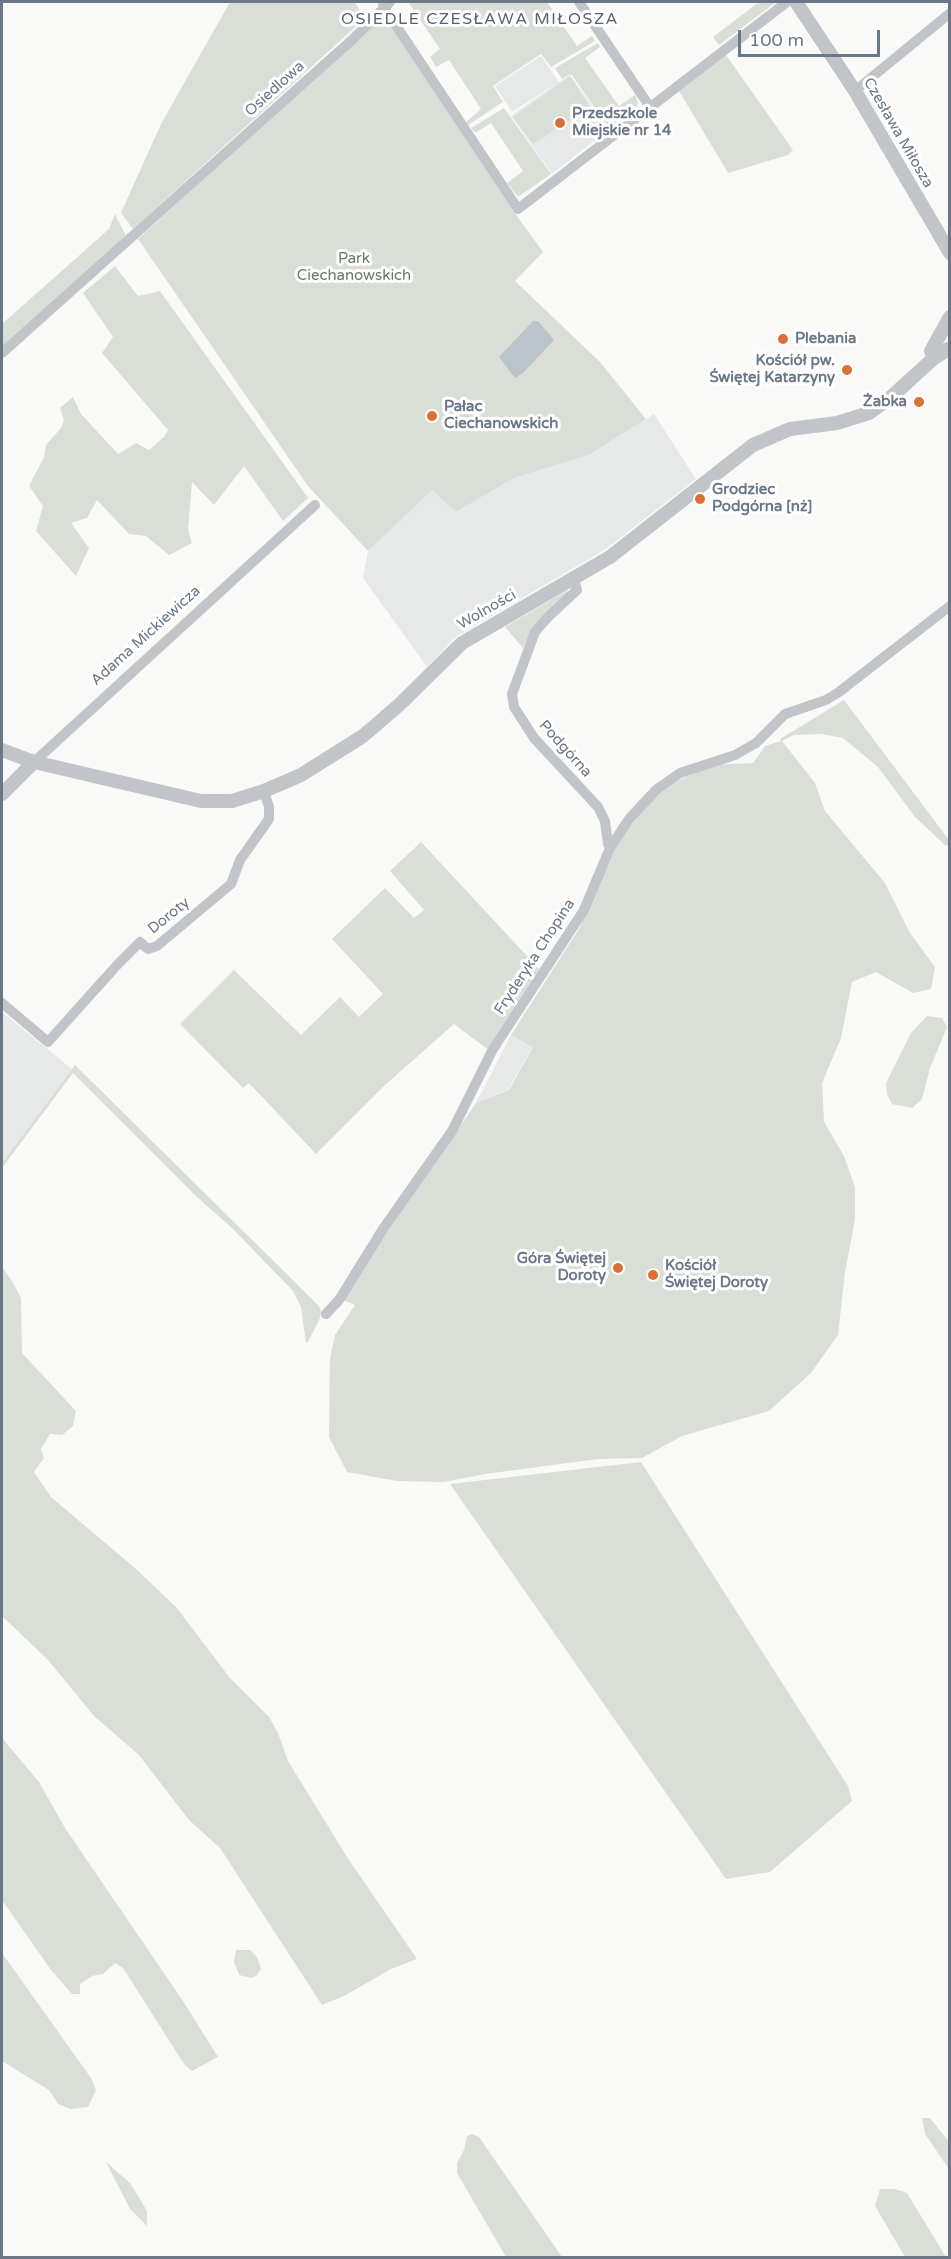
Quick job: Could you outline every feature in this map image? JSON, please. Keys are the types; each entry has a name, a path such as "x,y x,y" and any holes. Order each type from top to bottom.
{"street":[{"path":"579,2 650,107 786,2"},
{"name":"Czesława Miłosza","path":"796,2 855,91 950,253"},
{"name":"Osiedlowa","path":"2,353 353,39 387,4 518,209 650,107"},
{"path":"855,91 950,13"},
{"name":"Wolności","path":"934,357 931,351 950,317"},
{"name":"Wolności","path":"2,750 34,762 201,801 232,801 264,791 298,776 363,736 396,708 462,643 620,551 753,445 790,429 837,423 869,412 890,398 934,357 950,348"},
{"name":"Adama Mickiewicza","path":"2,794 34,762 315,505"},
{"name":"Podgórna","path":"574,579 577,590 535,632 512,694 514,707 534,738 598,807 605,822 610,848"},
{"name":"Fryderyka Chopina","path":"326,1314 339,1300 383,1229 452,1131 493,1049 584,910 610,848 628,819 657,789 673,778 694,767 735,755 756,743 767,729 785,714 826,700 839,692 950,606"},
{"name":"Doroty","path":"2,1003 48,1042 140,942 148,949 157,946 231,884 240,861 269,819 269,807 264,791"}],"shaded area":[{"name":"Przedszkole Miejskie nr 14","path":"541,56 559,82 570,75 609,129 552,174 511,116 557,83 512,112 495,86"},
{"path":"533,321 538,321 554,340 524,372 515,378 499,357"},
{"path":"654,414 696,479 606,549 454,638 427,667 363,578 368,551 432,489 456,512 514,478 589,455"},
{"path":"2,1012 72,1069 2,1163"},
{"path":"511,1035 533,1046 508,1090 476,1103"}],"green space":[{"path":"230,2 355,2 362,21 133,229 121,213 161,124"},
{"path":"408,2 547,2 577,46 592,36 595,41 551,67 541,54 493,86 503,102 468,125 466,122 481,109 449,60 436,67 430,57 440,49"},
{"path":"759,2 776,2 719,45 713,37"},
{"name":"Park Ciechanowskich","path":"380,18 387,20 543,252 515,281 600,362 646,419 589,455 514,478 456,512 432,490 368,551 308,486 138,239"},
{"path":"598,43 600,47 585,58 619,106 635,95 638,103 636,109 609,128 571,74 562,79 555,68"},
{"path":"726,55 793,150 788,155 728,173 679,91"},
{"path":"570,76 590,107 533,144 513,117"},
{"path":"504,108 551,174 518,197 507,183 523,171 491,123 475,133 471,128"},
{"path":"115,214 127,238 2,348 2,324 109,229"},
{"path":"115,266 138,296 160,291 308,498 283,521 244,466 214,505 192,482 188,530 192,543 169,555 146,536 129,534 97,500 87,518 71,523 89,548 76,576 36,531 43,506 29,486 44,457 46,445 61,428 64,420 60,408 73,397 81,414 118,454 136,443 149,450 164,437 168,430 102,353 113,337 83,293"},
{"path":"568,590 533,627 523,648 505,627"},
{"path":"844,700 949,840 950,846 945,845 915,817 878,767 843,738 822,734 794,735 782,741 815,783 825,811 885,883 910,933 935,967 931,989 913,993 876,972 852,982 841,1038 822,1083 824,1122 844,1156 855,1187 855,1220 845,1272 838,1335 811,1373 769,1411 682,1436 642,1458 598,1459 485,1474 444,1482 397,1481 347,1472 329,1437 330,1358 335,1335 355,1305 341,1299 476,1103 509,1090 533,1047 511,1035 580,927 621,836 664,787 711,765 753,763 765,746 781,741 780,739"},
{"path":"421,842 539,969 487,1049 454,1024 385,1085 316,1154 249,1083 243,1088 180,1024 234,970 301,1035 340,997 359,1017 383,994 332,939 385,888 414,918 424,910 390,871"},
{"path":"927,1016 942,1018 947,1027 930,1068 922,1099 912,1108 892,1104 887,1094 886,1083 911,1033"},
{"path":"75,1065 319,1306 320,1318 308,1342 306,1343 301,1307 293,1291 232,1228 198,1198 73,1073 2,1168 2,1163"},
{"path":"2,1267 21,1298 22,1353 76,1411 73,1426 62,1435 50,1434 41,1449 44,1458 34,1472 51,1497 136,1569 176,1607 230,1678 269,1717 278,1733 288,1761 347,1857 417,1959 391,1969 344,1996 322,2005 220,1848 189,1820 139,1755 94,1716 48,1660 2,1616"},
{"path":"641,1462 848,1786 852,1801 770,1872 726,1879 450,1484"},
{"path":"2,1738 39,1782 65,1828 183,2001 218,2057 192,2071 184,2064 123,1968 115,1963 103,1974 92,1976 80,1984 80,1994 72,1994 51,1970 2,1900"},
{"path":"236,1950 250,1950 257,1957 261,1969 256,1976 251,1978 239,1975 234,1962"},
{"path":"2,1953 91,2078 96,2090 88,2107 71,2109 58,2104 49,2090 2,2061"},
{"path":"922,2118 930,2118 949,2142 949,2169 925,2134"},
{"path":"472,2134 479,2137 562,2257 506,2257 457,2173 457,2163 464,2150 467,2136"},
{"path":"106,2162 130,2183 147,2211 147,2226 130,2209"},
{"path":"880,2189 895,2189 907,2193 946,2257 905,2257 875,2206"}],"place":[{"name":"Przedszkole Miejskie nr 14","path":"560,123"},
{"name":"Plebania","path":"783,339"},
{"name":"Kościół pw. Świętej Katarzyny","path":"847,370"},
{"name":"Żabka","path":"919,402"},
{"name":"Pałac Ciechanowskich","path":"432,416"},
{"name":"Grodziec Podgórna [nż]","path":"700,499"},
{"name":"Góra Świętej Doroty","path":"618,1268"},
{"name":"Kościół Świętej Doroty","path":"653,1275"}],"district":[{"name":"OSIEDLE CZESŁAWA MIŁOSZA","path":"480,20"}]}
